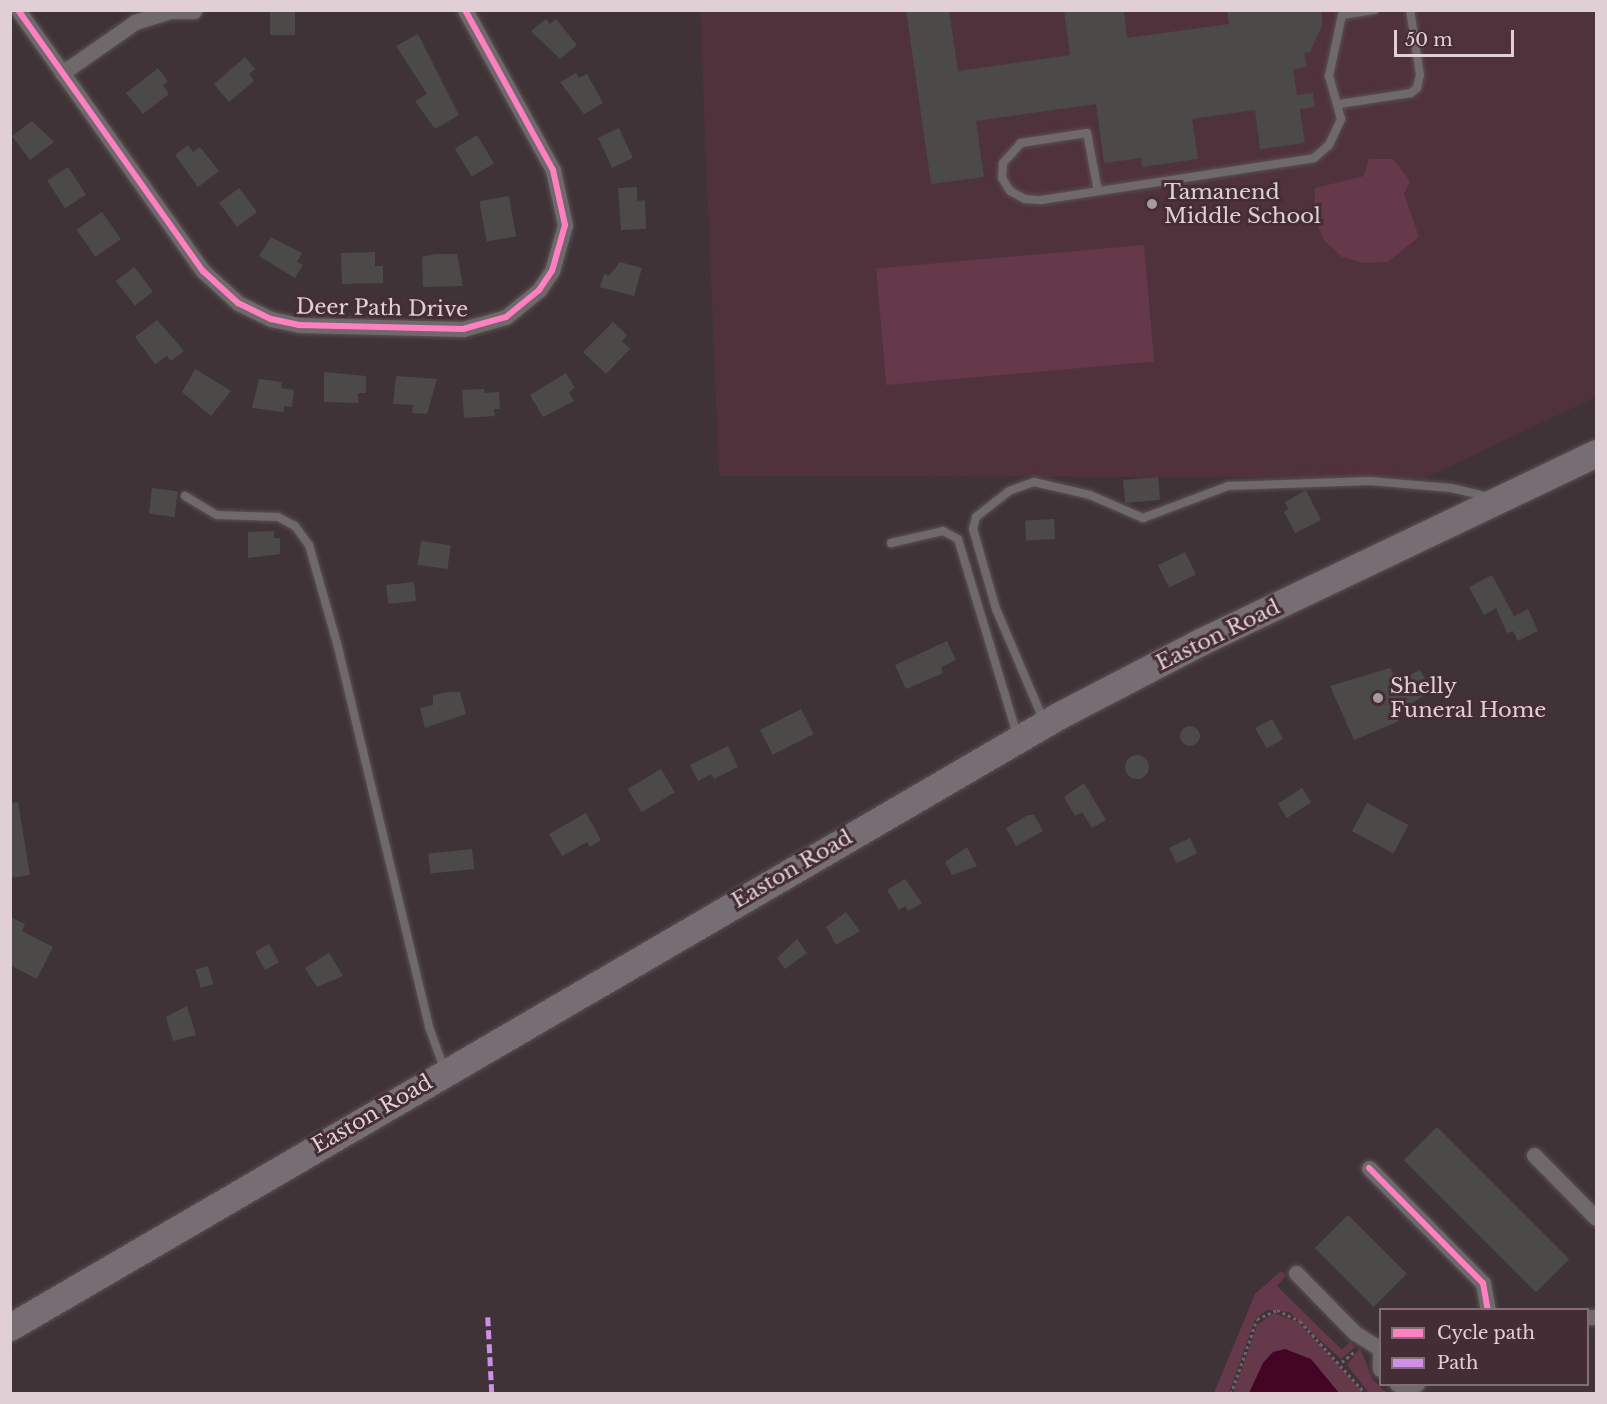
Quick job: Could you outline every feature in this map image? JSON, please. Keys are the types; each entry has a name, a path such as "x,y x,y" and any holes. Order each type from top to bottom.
{"highway":[{"name":"Easton Road","path":"10,1327 1045,723 1200,642 1596,453"}],"street":[{"name":"Deer Path Drive","path":"18,10 203,271 238,303 271,319 299,325 463,329 506,316 539,290 552,270 565,225 553,170 465,10"},
{"path":"62,74 135,22 170,11 194,11"},
{"path":"1534,1155 1596,1218"},
{"path":"1370,1168 1483,1283 1488,1308"},
{"path":"1296,1273 1355,1333 1379,1347"}],"lane":[{"path":"1098,191 1087,133 1021,143 1003,163 1006,184 1025,199 1098,191 1314,158 1329,145 1341,119 1339,104 1329,76 1342,15 1375,10"},
{"path":"1339,104 1411,93 1417,88 1420,75 1410,10"},
{"path":"1045,723 996,609 973,529 976,517 1009,491 1034,482 1090,495 1143,518 1228,486 1302,482 1451,488 1500,500"},
{"path":"184,496 217,515 278,517 295,526 309,546 338,643 429,1027 446,1072"},
{"path":"891,543 944,531 958,539 1019,738"}],"path":[{"path":"1231,1394 1257,1319 1277,1310 1300,1321 1366,1394"}],"shaded area":[{"name":"Tamanend Middle School","path":"700,11 1596,11 1596,397 1426,478 719,476"},
{"path":"1369,159 1393,159 1410,181 1404,194 1419,237 1387,262 1364,263 1342,257 1324,240 1314,217 1315,188 1364,176"},
{"path":"1144,245 1154,362 886,385 876,268"},
{"path":"1281,1271 1286,1275 1277,1286 1342,1350 1350,1342 1355,1347 1341,1359 1289,1312 1267,1310 1255,1319 1229,1393 1214,1393 1255,1294"},
{"path":"1274,1313 1298,1322 1364,1393 1233,1394 1257,1325"},
{"path":"1360,1348 1373,1380 1387,1393 1369,1393 1347,1365"},
{"path":"1285,1349 1311,1359 1339,1393 1249,1393 1263,1363 1273,1352"}],"building":[{"path":"270,10 295,10 295,35 270,35"},
{"name":"Tamanend Middle School","path":"906,10 949,10 958,71 1070,55 1064,10 1124,10 1127,38 1229,24 1227,10 1322,10 1322,26 1310,52 1304,53 1307,67 1293,69 1297,95 1313,93 1315,107 1300,109 1305,143 1260,149 1255,110 1192,119 1198,159 1142,167 1141,158 1104,163 1096,104 976,121 984,177 931,184"},
{"path":"546,19 550,24 556,19 577,45 560,59 531,31"},
{"path":"418,34 459,115 435,129 415,101 427,94 396,46"},
{"path":"245,57 255,69 249,74 254,81 229,102 214,84"},
{"path":"158,68 168,81 163,85 169,94 143,114 126,93"},
{"path":"576,73 579,78 587,74 603,103 584,114 560,82"},
{"path":"32,121 54,142 30,160 12,136"},
{"path":"619,128 633,158 612,168 598,138"},
{"path":"477,135 494,163 472,177 455,148"},
{"path":"188,145 193,152 200,147 219,171 198,187 175,155"},
{"path":"68,167 86,195 65,208 47,181"},
{"path":"637,187 637,201 645,200 646,229 621,230 618,188"},
{"path":"239,188 257,212 237,227 219,203"},
{"path":"509,196 516,236 487,242 479,201"},
{"path":"102,212 121,239 96,257 77,230"},
{"path":"271,237 302,253 297,262 303,265 295,278 259,256"},
{"path":"375,252 375,266 383,266 383,283 342,284 341,253"},
{"path":"435,254 457,254 463,286 423,287 422,257"},
{"path":"620,262 642,268 634,296 600,287 604,274 609,276"},
{"path":"134,267 153,291 135,306 116,281"},
{"path":"157,320 184,351 171,361 167,356 155,364 135,337"},
{"path":"613,322 627,335 622,341 630,349 606,374 583,352"},
{"path":"195,369 231,391 211,416 182,392"},
{"path":"324,372 366,376 366,393 358,393 358,403 324,402"},
{"path":"566,373 575,388 569,392 574,401 543,417 530,395"},
{"path":"396,376 437,379 427,414 412,413 413,405 393,404"},
{"path":"259,379 282,382 281,388 294,390 292,407 284,406 284,412 252,408"},
{"path":"484,389 485,393 499,392 500,409 494,409 495,416 464,418 462,390"},
{"path":"1158,477 1160,500 1125,503 1123,480"},
{"path":"152,488 178,491 175,517 149,514"},
{"path":"1306,490 1321,520 1295,533 1284,512 1288,509 1285,502"},
{"path":"1054,519 1055,539 1026,540 1025,521"},
{"path":"274,531 274,538 280,538 280,554 248,558 248,532"},
{"path":"421,541 451,545 447,569 418,565"},
{"path":"1185,552 1196,574 1169,588 1158,565"},
{"path":"1492,575 1514,616 1528,609 1538,631 1518,641 1513,631 1507,633 1496,608 1484,615 1469,587"},
{"path":"414,582 416,601 388,604 386,585"},
{"path":"947,641 956,660 941,667 943,673 906,689 895,665"},
{"name":"Shelly Funeral Home","path":"1390,668 1397,681 1420,670 1432,691 1395,713 1399,721 1354,740 1330,686"},
{"path":"460,692 466,714 425,728 420,708 433,705 433,695"},
{"path":"801,709 814,734 773,755 760,730"},
{"path":"1272,719 1283,739 1267,748 1255,728"},
{"path":"1186,726 1194,726 1200,732 1200,740 1194,746 1186,746 1180,740 1180,732"},
{"path":"728,746 738,767 714,779 711,774 698,781 690,765"},
{"path":"1132,755 1142,755 1149,762 1149,772 1142,779 1132,779 1125,772 1125,762"},
{"path":"661,769 675,792 641,812 628,789"},
{"path":"1084,783 1106,820 1092,828 1082,812 1075,816 1064,797"},
{"path":"1302,788 1311,802 1287,818 1278,804"},
{"path":"18,802 30,875 10,878 10,803"},
{"path":"1367,803 1408,825 1393,853 1352,831"},
{"path":"586,813 601,840 590,847 587,842 562,856 549,834"},
{"path":"1028,815 1034,815 1043,831 1016,846 1006,828"},
{"path":"1190,838 1197,853 1176,863 1169,848"},
{"path":"967,847 977,866 952,875 945,862"},
{"path":"472,849 474,869 430,873 428,854"},
{"path":"905,879 922,903 908,911 905,906 899,910 887,890"},
{"path":"846,912 860,931 836,945 826,927"},
{"path":"10,917 25,924 22,931 53,947 37,979 10,965"},
{"path":"797,939 807,953 785,969 777,958"},
{"path":"269,944 279,962 265,970 255,952"},
{"path":"329,953 343,976 317,987 305,968"},
{"path":"208,966 213,984 201,988 196,970"},
{"path":"187,1006 196,1035 173,1041 166,1017"},
{"path":"1437,1127 1569,1259 1536,1292 1404,1160"},
{"path":"1348,1215 1407,1274 1373,1307 1315,1248"}],"marked path":[{"path":"488,1317 492,1394"}],"cycle path":[{"path":"18,10 203,271 238,303 271,319 299,325 463,329 506,317 539,290 552,271 565,225 553,170 465,10"},
{"path":"1369,1168 1483,1283 1488,1308"}],"place":[{"name":"Tamanend Middle School","path":"1152,204"},
{"name":"Shelly Funeral Home","path":"1378,698"}]}
